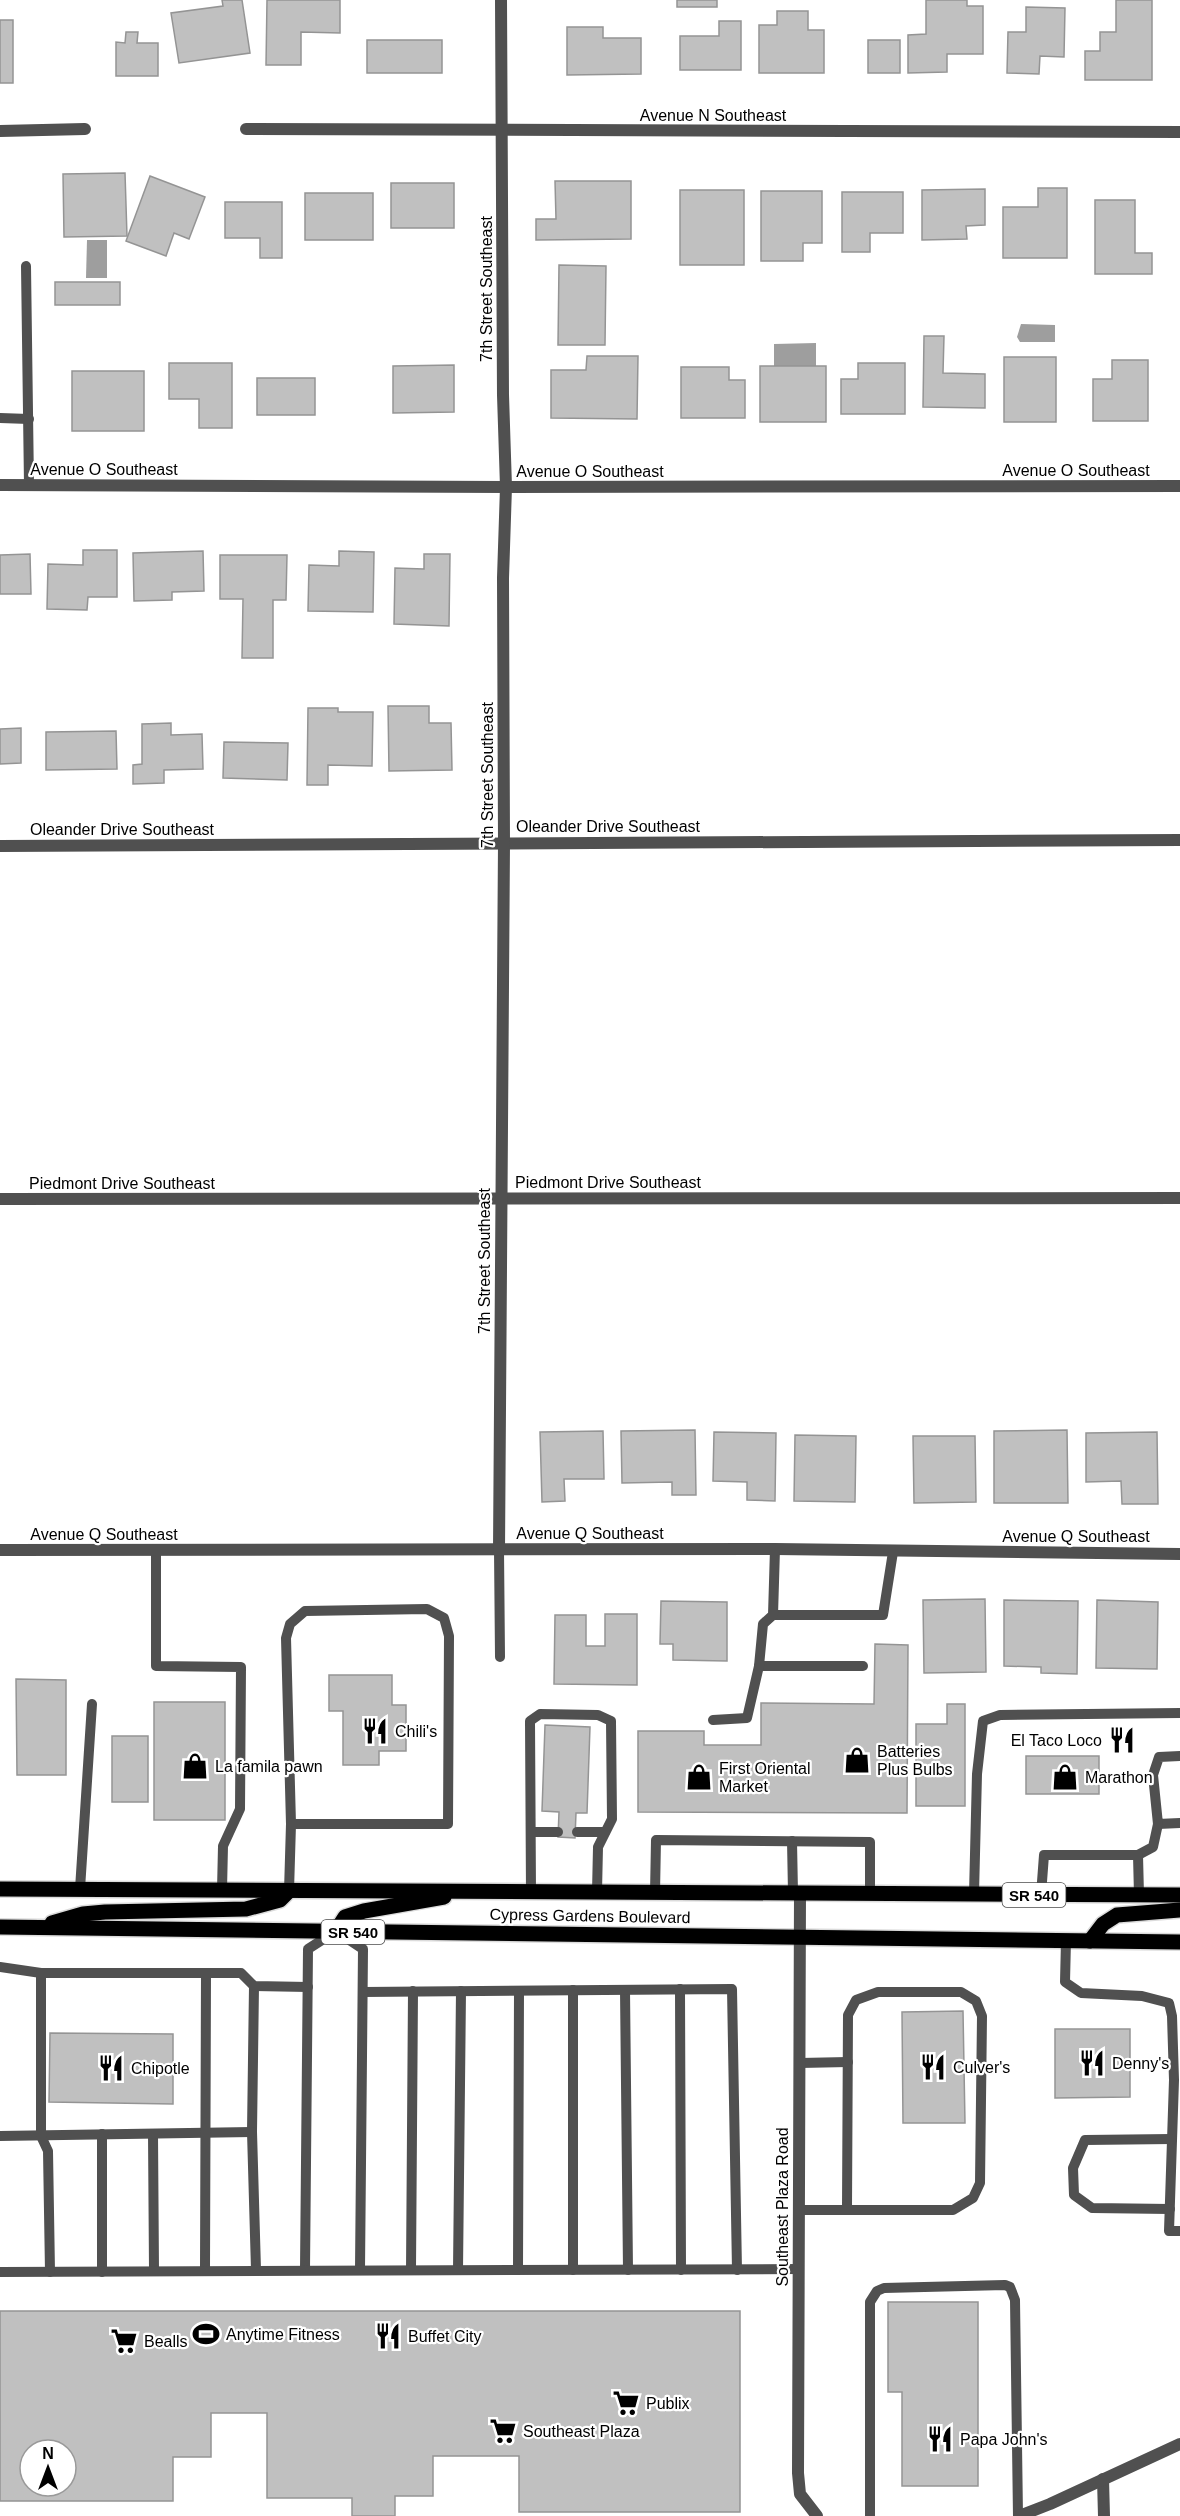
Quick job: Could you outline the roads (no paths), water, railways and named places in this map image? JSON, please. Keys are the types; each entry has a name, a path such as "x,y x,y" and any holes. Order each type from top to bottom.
{"main road":[{"name":"Cypress Gardens Boulevard","path":"0,1889 1180,1895"},
{"path":"35,1927 83,1914 105,1912 246,1910 280,1900 289,1891"},
{"path":"336,1931 345,1917 364,1911 430,1901 461,1892"},
{"path":"1090,1941 1102,1924 1118,1915 1180,1910"},
{"name":"Cypress Gardens Boulevard","path":"0,1927 1180,1942"}],"street":[{"name":"7th Street Southeast","path":"499,1550 504,843 503,578 506,487 503,395 501,0"},
{"path":"0,130 85,129"},
{"name":"Avenue N Southeast","path":"246,129 1180,132"},
{"name":"Avenue O Southeast","path":"0,485 1180,486"},
{"name":"Oleander Drive Southeast","path":"0,846 1180,840"},
{"name":"Piedmont Drive Southeast","path":"0,1199 1180,1198"},
{"name":"Avenue Q Southeast","path":"0,1550 775,1548 893,1552 1180,1554"},
{"name":"Southeast Plaza Road","path":"797,1893 800,1937 798,2473 800,2494 816,2516"},
{"path":"1018,2516 1050,2504 1180,2444"},
{"path":"1103,2479 1104,2516"}],"lane":[{"path":"26,266 29,485"},
{"path":"0,418 28,418"},
{"path":"772,1615 775,1548"},
{"path":"156,1550 156,1666 241,1667 240,1809 223,1846 222,1890"},
{"path":"499,1550 500,1657"},
{"path":"712,1720 747,1718 759,1666 763,1623 772,1615 883,1615 893,1552"},
{"path":"289,1891 291,1824 286,1638 290,1624 305,1611 427,1610 444,1618 449,1636 448,1824 291,1824"},
{"path":"759,1666 863,1666"},
{"path":"80,1889 92,1704"},
{"path":"974,1894 977,1773 983,1721 1000,1715 1180,1713"},
{"path":"531,1892 530,1721 540,1714 598,1715 611,1721 612,1819 598,1846 597,1892"},
{"path":"1041,1895 1044,1855 1138,1855 1153,1847 1158,1824 1153,1775 1159,1757 1180,1756"},
{"path":"1158,1824 1180,1823"},
{"path":"531,1832 558,1832"},
{"path":"577,1832 605,1832"},
{"path":"655,1893 656,1840 870,1842 870,1894"},
{"path":"792,1841 797,1893"},
{"path":"1138,1855 1139,1895"},
{"path":"305,2270 308,1948 336,1931 363,1948 360,2270"},
{"path":"1066,1940 1065,1983 1081,1993 1142,1996 1169,2003 1172,2016 1174,2080 1169,2231 1180,2231"},
{"path":"0,1966 41,1973 241,1973 254,1986 308,1987"},
{"path":"41,1973 41,2136 48,2151 50,2272"},
{"path":"205,2270 206,1973"},
{"path":"254,1986 252,2132 256,2270"},
{"path":"625,1989 628,2270"},
{"path":"680,1989 681,2270"},
{"path":"363,1992 732,1989 738,2270"},
{"path":"573,1990 573,2270"},
{"path":"411,2270 413,1991"},
{"path":"458,2270 461,1991"},
{"path":"518,2270 519,1991"},
{"path":"799,2210 847,2210 953,2210 973,2199 980,2183 982,2016 976,2001 962,1992 878,1992 856,2000 848,2015 847,2210"},
{"path":"800,2062 848,2062"},
{"path":"0,2136 252,2132"},
{"path":"102,2134 102,2272"},
{"path":"153,2134 154,2271"},
{"path":"1170,2209 1092,2208 1074,2195 1073,2168 1084,2139 1172,2139"},
{"path":"0,2272 798,2269"},
{"path":"870,2516 870,2302 872,2296 884,2288 1005,2285 1010,2287 1015,2300 1018,2516"}],"place":[{"name":"Chili's","path":"375,1731"},
{"name":"El Taco Loco","path":"1122,1740"},
{"name":"Batteries Plus Bulbs","path":"857,1760"},
{"name":"La famila pawn","path":"195,1766"},
{"name":"First Oriental Market","path":"699,1777"},
{"name":"Marathon","path":"1065,1777"},
{"name":"Denny's","path":"1092,2063"},
{"name":"Culver's","path":"933,2067"},
{"name":"Chipotle","path":"111,2068"},
{"name":"Anytime Fitness","path":"206,2334"},
{"name":"Buffet City","path":"388,2336"},
{"name":"Bealls","path":"124,2341"},
{"name":"Publix","path":"626,2403"},
{"name":"Southeast Plaza","path":"503,2431"},
{"name":"Papa John's","path":"940,2439"}]}
